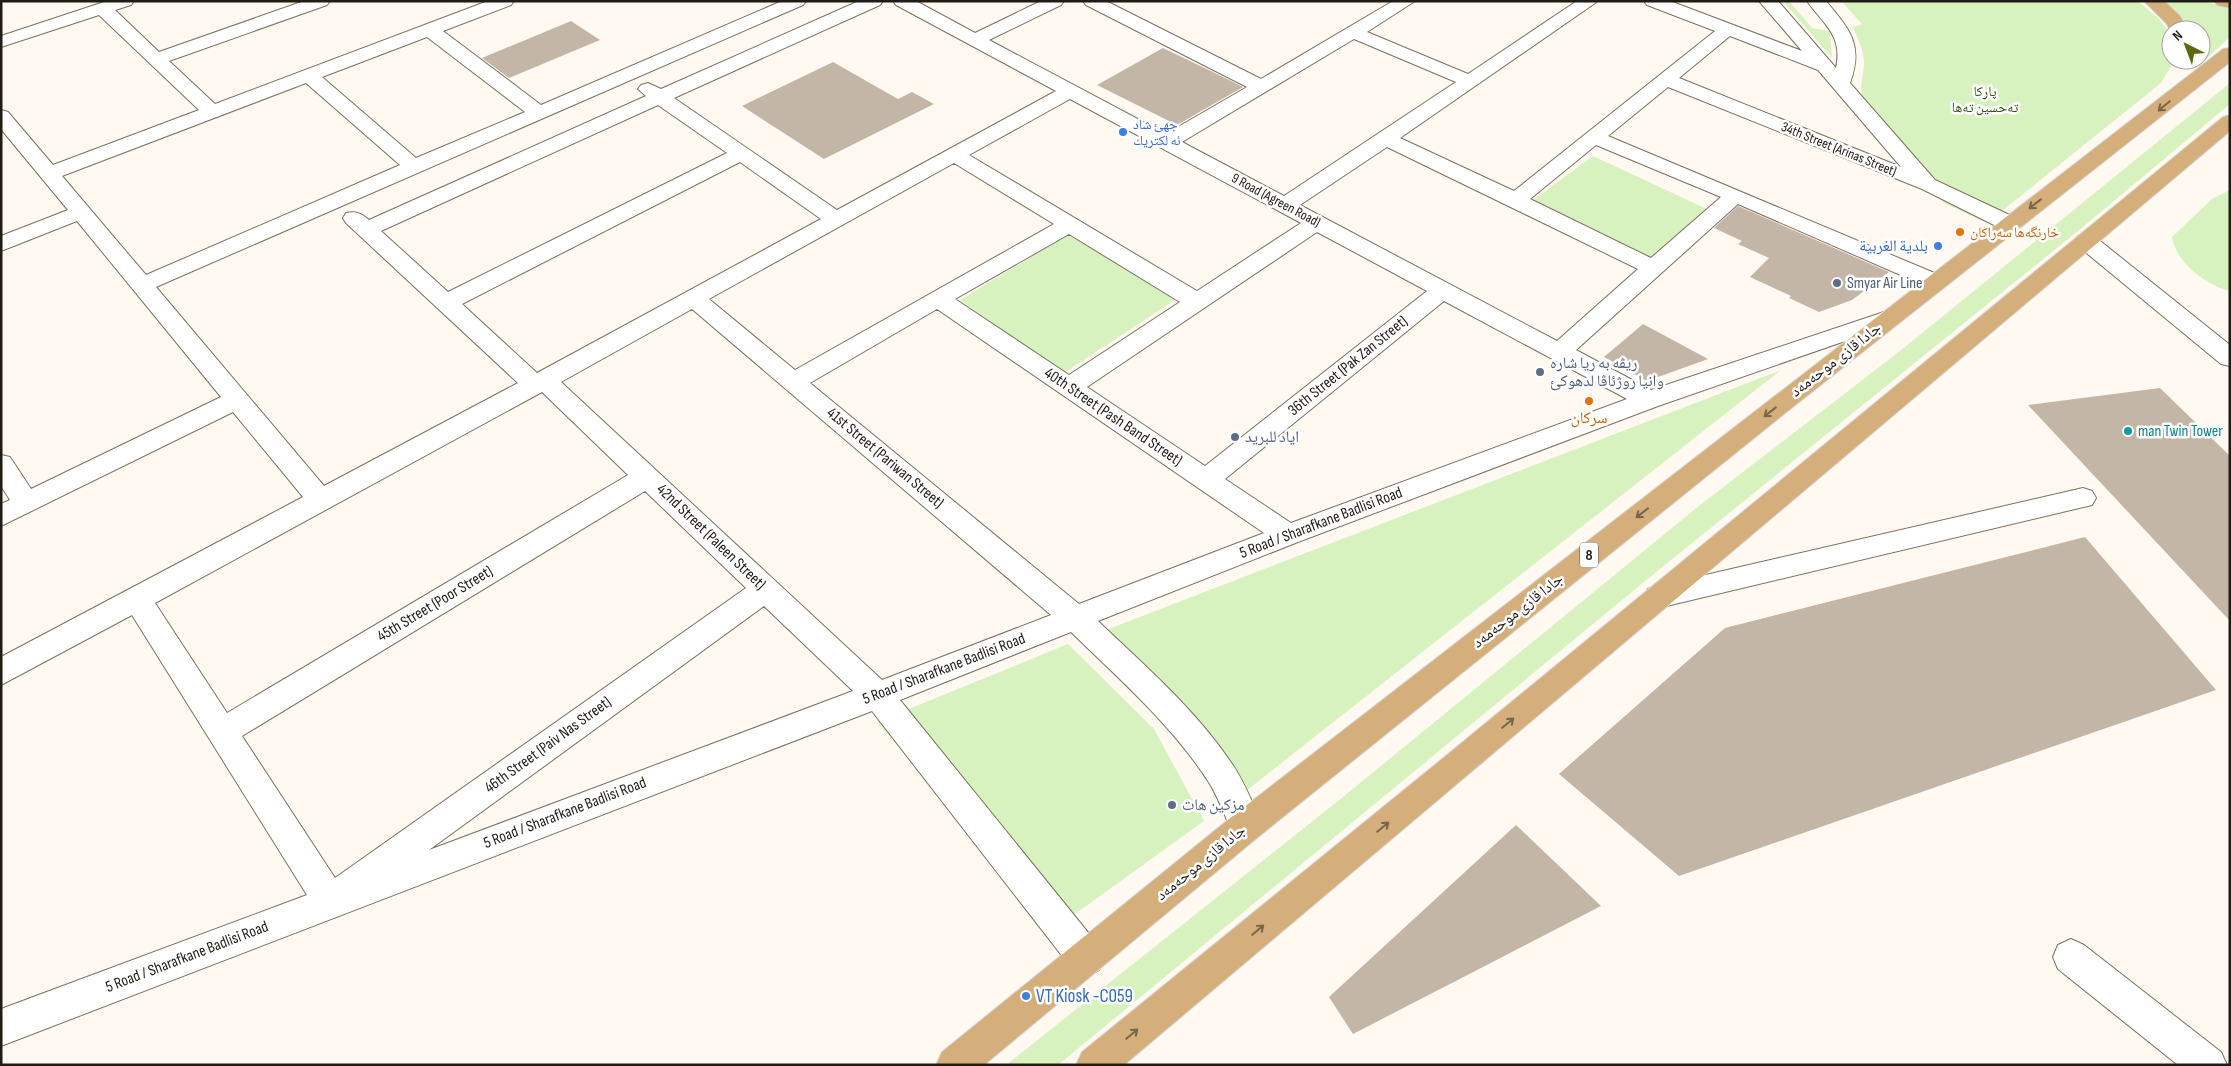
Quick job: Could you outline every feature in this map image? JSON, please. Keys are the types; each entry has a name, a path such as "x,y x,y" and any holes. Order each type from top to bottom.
{"main road":[{"path":"2153,1 2174,20"},
{"path":"2224,1 2230,3"},
{"name":"جادا قازی موحەمەد","path":"955,1065 1246,826 1889,318 2161,109 2190,72 2230,53"},
{"path":"1095,1065 2225,127"}],"street":[{"path":"1,42 125,1"},
{"path":"142,285 797,1"},
{"path":"366,229 874,1"},
{"name":"9 Road (Agreen Road)","path":"902,1 1649,400"},
{"path":"975,40 1055,1"},
{"path":"1092,1 1262,87"},
{"path":"1167,142 1356,33 1406,1"},
{"path":"1285,205 1386,140 1469,81 1589,1"},
{"path":"1653,1 1826,67"},
{"path":"1768,1 1929,185"},
{"path":"1816,1 1837,26 1848,43 1849,65 1840,85"},
{"path":"155,60 307,3"},
{"path":"49,174 430,30 496,3"},
{"path":"102,9 212,112"},
{"path":"430,30 539,113"},
{"path":"1516,200 1727,30"},
{"path":"1356,33 1469,81"},
{"path":"309,76 415,168"},
{"path":"626,76 662,97 836,219"},
{"name":"34th Street (Arinas Street)","path":"1666,80 1929,185 2010,224"},
{"path":"1,672 539,382 1070,91"},
{"path":"1,116 320,500"},
{"path":"1594,137 1735,195 1936,282"},
{"path":"1386,140 1516,200 1652,267"},
{"path":"446,303 742,153"},
{"path":"954,154 1197,302"},
{"path":"1559,352 1652,267 1735,195"},
{"name":"42nd Street (Paleen Street)","path":"336,202 446,303 648,476 878,694 1086,958"},
{"path":"1,244 81,212"},
{"path":"1069,387 1317,222"},
{"path":"794,381 1070,224"},
{"path":"2086,241 2230,358"},
{"name":"36th Street (Pak Zan Street)","path":"1206,480 1443,290"},
{"name":"41st Street (Pariwan Street)","path":"693,298 1076,619 1165,704 1190,733 1220,772 1246,826"},
{"name":"40th Street (Pash Band Street)","path":"938,298 1288,535"},
{"name":"5 Road / Sharafkane Badlisi Road","path":"3,1024 1076,619 1288,535 1649,400 1889,318"},
{"path":"1,516 237,400"},
{"path":"1,464 26,504"},
{"name":"45th Street (Poor Street)","path":"222,732 648,476"},
{"path":"1658,597 2083,498"},
{"name":"46th Street (Paiv Nas Street)","path":"330,902 766,589"},
{"path":"137,598 330,902"},
{"path":"2071,957 2208,1065"}],"green space":[{"path":"1783,1 1789,1 1812,28 1830,31 1832,58"},
{"name":"پارکا تەحسین تەها","path":"1841,1 2138,1 2161,22 2161,70 2169,70 2161,83 1987,223 1944,203 1864,105 1861,89 1864,66 1863,56 1853,27 1862,24"},
{"path":"2161,1 2204,1 2230,9 2230,37 2211,54 2211,20 2183,20"},
{"path":"2230,83 2230,104 2078,231 1650,577 1058,1065 1006,1065 1338,801 1700,505 1900,351"},
{"path":"1593,156 1711,211 1641,270 1521,209"},
{"path":"2230,190 2230,291 2211,284 2193,271 2179,255 2172,237 2212,199"},
{"path":"1073,232 1178,298 1064,373 960,300"},
{"path":"1781,370 1242,794 1106,630"},
{"path":"1068,644 1154,729 1204,821 1057,927 877,722"}],"building":[{"path":"571,21 600,40 509,78 482,58"},
{"path":"1163,48 1243,87 1177,125 1097,85"},
{"path":"833,62 898,99 912,92 934,104 824,159 742,106"},
{"path":"1738,206 1889,272 1852,300 1819,312 1789,298 1791,296 1750,277 1769,258 1738,244 1742,241 1714,228"},
{"path":"1643,324 1708,359 1647,381 1604,357"},
{"name":"man Twin Tower","path":"2160,388 2230,456 2230,621 2028,405"},
{"path":"2085,537 2216,690 1679,876 1559,774 1725,628"},
{"path":"1516,825 1601,906 1353,1034 1329,997"}],"place":[{"name":"جهئ شاد ئه لكتريك","path":"1123,132"},
{"name":"خارنگەها سەراکان","path":"1960,232"},
{"name":"بلدية الغربية","path":"1938,246"},
{"name":"Smyar Air Line","path":"1837,283"},
{"name":"ريڤه به ريا شاره وانيا روژئاڤا لدهوكئ","path":"1540,372"},
{"name":"سركان","path":"1589,401"},
{"name":"man Twin Tower","path":"2128,431"},
{"name":"اياد للبريد","path":"1235,437"},
{"name":"مزكين هات","path":"1172,805"},
{"name":"VT Kiosk -C059","path":"1026,996"}]}
